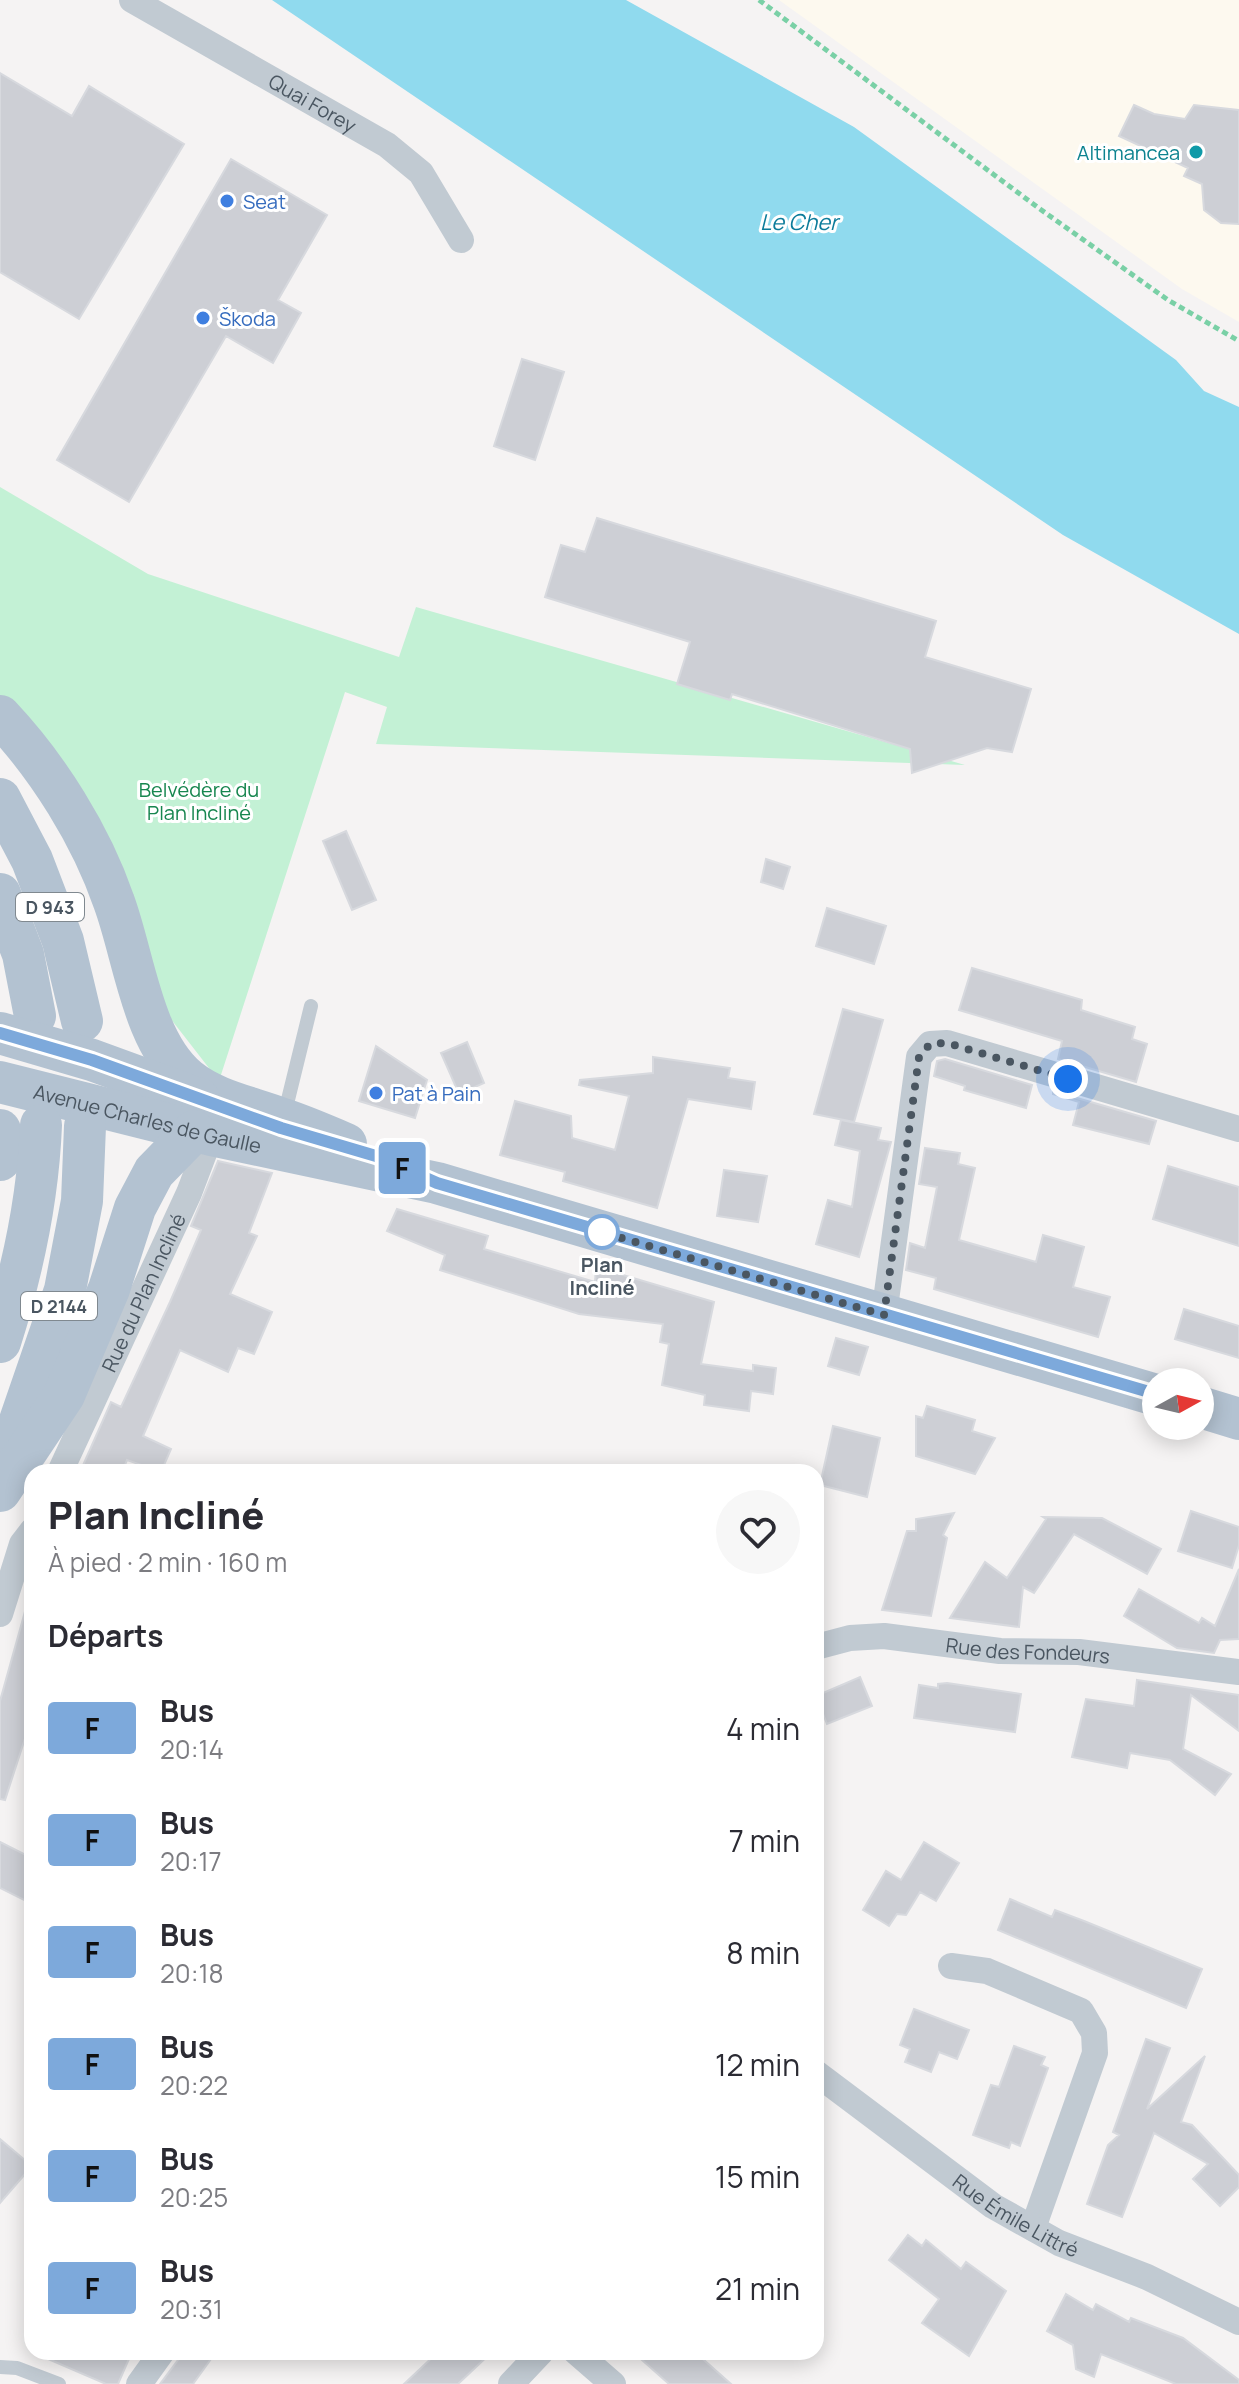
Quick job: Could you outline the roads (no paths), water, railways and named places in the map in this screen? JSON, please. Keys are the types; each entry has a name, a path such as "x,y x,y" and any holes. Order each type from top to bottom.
{"main road":[{"path":"0,716 22,739 62,798 93,854 114,901 138,988 172,1064 190,1080 221,1098 376,1156"},
{"name":"D 943","path":"0,799 32,860 63,941 82,1021"},
{"name":"D 943","path":"0,894 23,954 18,1025"},
{"path":"135,1208 140,1136 119,1086 115,1044 131,1020 138,988"},
{"name":"Avenue Charles de Gaulle","path":"18,1025 119,1086 213,1131 437,1183 1142,1391"},
{"path":"0,1051 55,1066 75,1066 119,1086"},
{"path":"8,1094 30,1080 44,1077 119,1086"},
{"name":"Avenue Charles de Gaulle","path":"119,1086 282,1123"},
{"name":"D 2144","path":"0,1342 21,1277 38,1189 41,1125"},
{"name":"D 2144","path":"0,1479 65,1290 82,1201 85,1126"},
{"path":"0,1130 0,1160"},
{"path":"0,1491 64,1395 109,1289 135,1208 154,1172 213,1131 376,1156"},
{"name":"Avenue Charles de Gaulle","path":"376,1156 437,1183"},
{"path":"1214,1411 1239,1419"}],"street":[{"name":"Quai Forey","path":"132,0 387,145 421,173 461,240"},
{"path":"884,1315 919,1057 930,1044 947,1043 1239,1129"},
{"name":"Rue du Plan Incliné","path":"64,1464 189,1193 213,1131"},
{"path":"0,1614 24,1541"},
{"name":"Rue des Fondeurs","path":"824,1645 850,1638 884,1636 1000,1651 1079,1652 1239,1672"},
{"path":"951,1966 987,1971 1081,2011 1094,2033 1095,2053 1033,2228"},
{"name":"Rue Émile Littré","path":"824,2079 993,2206 1033,2228 1239,2322"},
{"path":"139,2384 156,2360"},
{"path":"511,2384 534,2360"},
{"path":"585,2360 613,2384"}],"lane":[{"path":"282,1123 311,1006"},
{"path":"0,2367 17,2368 59,2384"}],"water":[{"name":"Le Cher","path":"272,0 626,0 854,127 1176,360 1204,391 1239,407 1239,634 1063,535"}],"place":[{"name":"Altimancea","path":"1196,152"},
{"name":"Seat","path":"227,201"},
{"name":"Škoda","path":"203,318"},
{"name":"Pat à Pain","path":"376,1093"},
{"name":"Plan Incliné","path":"602,1232"}],"park label":[{"name":"Belvédère du Plan Incliné","path":"199,800"}]}
